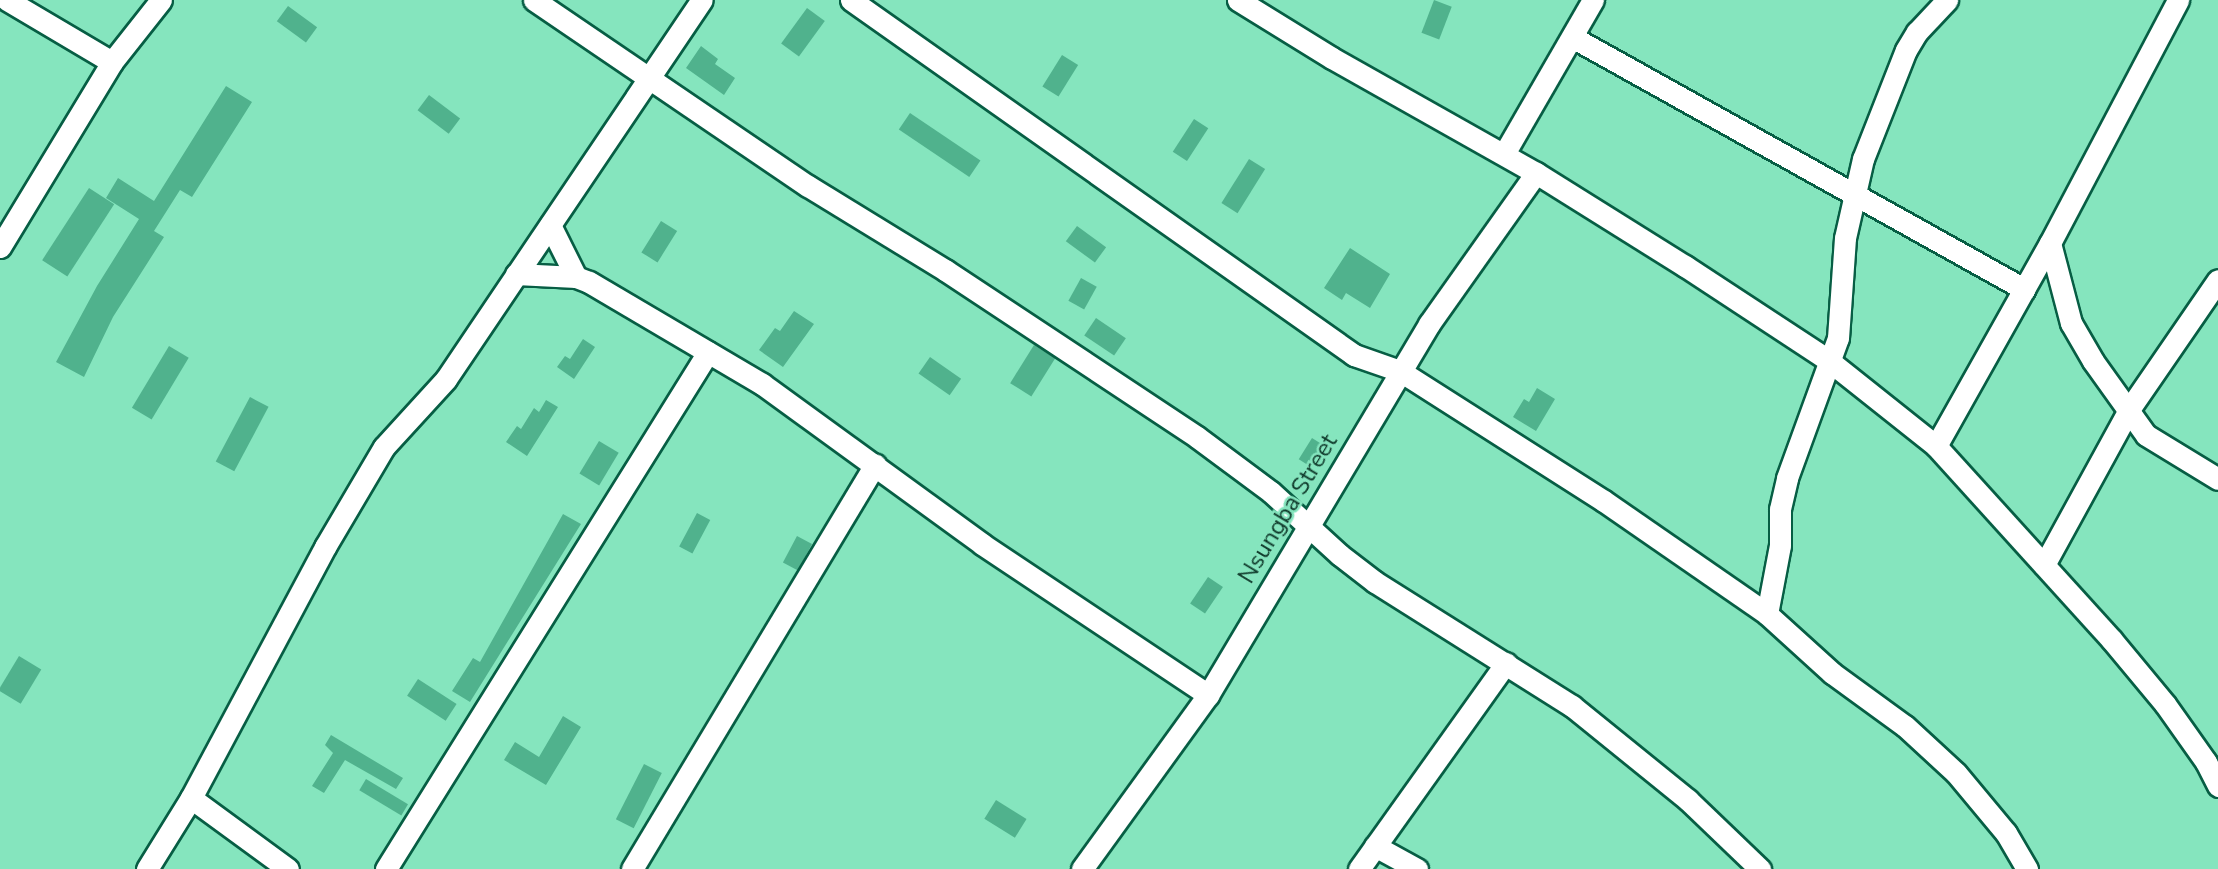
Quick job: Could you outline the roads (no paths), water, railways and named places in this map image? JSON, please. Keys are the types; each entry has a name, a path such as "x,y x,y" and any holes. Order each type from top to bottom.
{"street":[{"path":"7,0 112,62"},
{"path":"0,247 112,62 161,0"},
{"path":"534,0 808,186 945,270 1197,437 1270,492 1375,582 1572,706 1668,784 1760,869"},
{"path":"147,869 191,798 325,547 384,447 446,379 702,0"},
{"path":"851,0 1354,355 1400,371 1604,501 1767,614 1832,673 1905,726 1956,773 2006,833 2027,869"},
{"path":"1238,0 1332,58 1536,173 1828,360 1936,446 2112,639 2165,704 2206,762 2218,786"},
{"path":"1504,154 1592,0"},
{"path":"1767,614 1780,545 1782,498 1841,320 1845,238 1853,192 1874,126 1906,50 1917,32 1947,0"},
{"path":"1936,446 2050,243 2178,0"},
{"path":"1572,37 2024,289"},
{"name":"Nsungba Street","path":"1082,869 1208,695 1429,324 1536,173"},
{"path":"550,225 576,277"},
{"path":"2050,243 2071,323 2093,361 2130,408 2146,435 2218,478"},
{"path":"516,274 576,277 762,384 982,544 1208,695"},
{"path":"2044,565 2130,408 2218,280"},
{"path":"386,869 708,352"},
{"path":"632,869 874,464"},
{"path":"1359,869 1506,663"},
{"path":"191,798 288,869"},
{"path":"1374,846 1417,869"}]}
